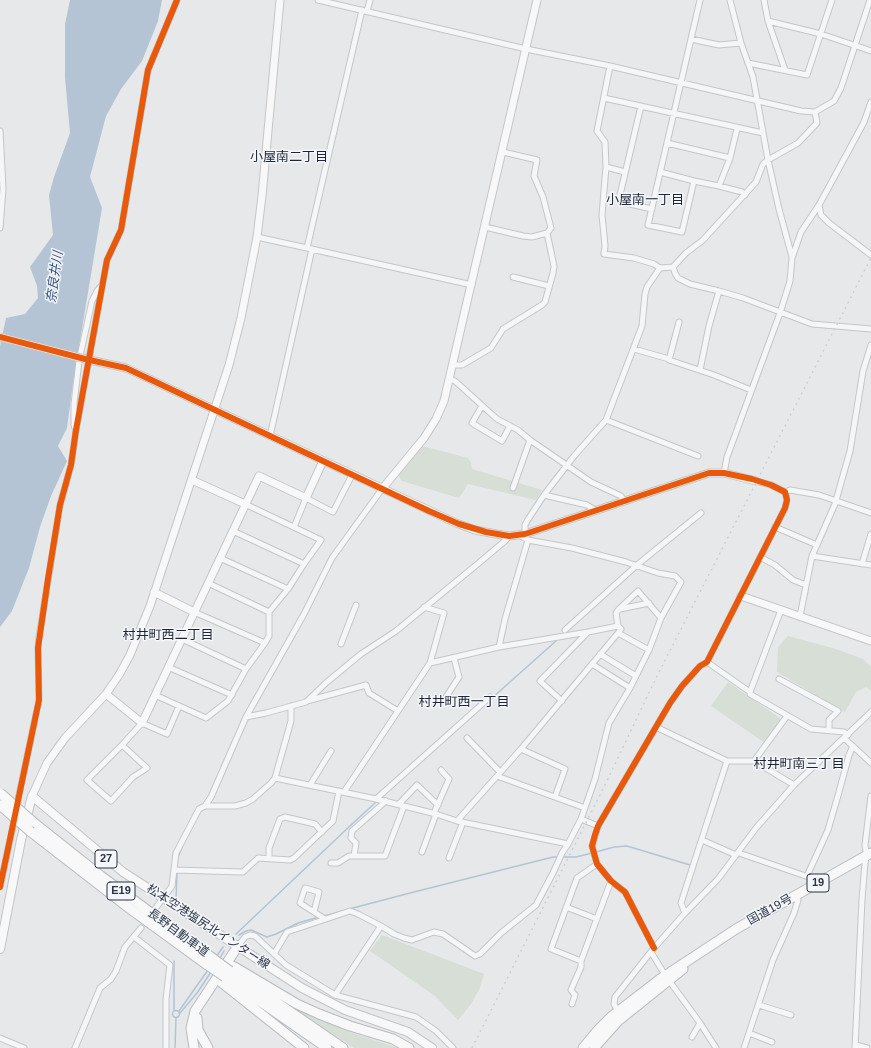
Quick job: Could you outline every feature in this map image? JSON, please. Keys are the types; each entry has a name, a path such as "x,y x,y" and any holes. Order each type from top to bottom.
{"highway":[{"name":"長野自動車道","path":"0,794 101,876 160,920 208,961 343,1048"},
{"name":"E19","path":"0,805 31,832 125,905 136,916 208,961"},
{"name":"国道19号","path":"583,1048 598,1030 620,1015 667,978 701,955 711,944 868,855"},
{"path":"194,1048 191,1033 192,1019 197,1007 238,946"},
{"path":"208,961 227,974 304,1048"},
{"name":"長野自動車道","path":"227,974 327,1048"},
{"path":"227,974 319,1014 393,1040 409,1048"},
{"path":"204,996 199,1007 196,1021 199,1034 208,1048"},
{"name":"国道19号","path":"594,1048 620,1015"}],"main road":[{"name":"松本空港塩尻北インター線","path":"32,796 123,872 163,899 317,996 345,1010 408,1032 432,1048"},
{"path":"0,950 32,796"}],"street":[{"path":"0,887 39,700 39,637 60,505 71,465 86,360 107,260 120,230 148,70 177,0"},
{"path":"32,796 47,763 65,738 106,694 120,676 130,655 142,627 215,410 229,365 241,318 257,237 280,0"},
{"path":"318,0 801,111 815,112 834,101 840,88 870,0"},
{"path":"270,436 310,249 364,11 370,0"},
{"path":"205,806 211,797 246,717 304,614 332,558 382,489 424,438 443,405 454,365 537,0"},
{"path":"694,181 682,232 648,225 700,0"},
{"path":"730,0 741,43 753,77 768,160 792,258"},
{"path":"764,0 768,21 785,70"},
{"path":"748,63 807,75 832,0"},
{"path":"768,21 821,34 871,51"},
{"path":"691,39 719,45 741,43"},
{"path":"610,66 597,131 605,142 606,167 602,215 605,246 604,254 634,258 654,264 660,268 673,267 686,253 704,240 756,182 763,164 798,143 817,124 815,112"},
{"path":"604,98 763,133"},
{"path":"724,472 727,457 780,313 790,281 792,258 801,232 819,205 856,137 864,122 871,102"},
{"path":"641,106 619,199 621,202 652,209"},
{"path":"719,186 730,158 737,128"},
{"path":"0,130 3,189 0,228"},
{"path":"667,143 730,158"},
{"path":"485,227 528,236 543,235 552,228 543,197 534,176 537,160 503,152"},
{"path":"606,167 625,172"},
{"path":"660,172 742,192 745,195"},
{"path":"819,205 821,215 829,223 871,255"},
{"path":"454,365 462,365 491,348 503,329 544,302 554,266 547,232"},
{"path":"257,237 472,286"},
{"path":"673,267 678,278 690,284 719,291 812,324 871,329"},
{"path":"499,647 524,536 525,525 544,495 606,420 642,326 647,287 660,268"},
{"path":"513,277 549,286"},
{"path":"76,430 74,425 74,404 79,362 92,301 97,291 102,286"},
{"path":"700,370 709,326 719,291"},
{"path":"669,358 679,322"},
{"path":"0,337 86,360 126,368 459,524 480,531 509,536 524,536 637,565 658,573 675,576 680,582 661,618 649,650 630,688 609,723 595,779 581,819 568,844 562,852 553,874 536,905 501,933 480,954 475,956 443,934 434,932 412,940 399,936 358,914 350,912 288,932 274,954"},
{"path":"800,616 812,556 836,500 850,451 863,371 871,345"},
{"path":"634,349 669,358 669,360 752,390"},
{"path":"450,379 455,381 497,419 518,430 591,482 621,496 624,501"},
{"path":"482,406 472,423 502,441 510,426"},
{"path":"606,420 698,456"},
{"path":"513,488 530,440"},
{"path":"294,527 323,461"},
{"path":"524,536 595,510 700,475 724,472 771,485 785,492 790,490 819,495 871,513"},
{"path":"122,745 147,768 133,777 111,801 87,780 142,723 259,476 333,512 352,475"},
{"path":"155,695 206,718 228,701 246,669 269,636 270,612 288,589 321,540 192,480"},
{"path":"716,1048 700,1023 667,978 625,892 611,881 597,864 592,846 598,826 670,703 682,686 700,666 707,662 785,508 787,500 785,492"},
{"path":"544,495 587,505 595,510"},
{"path":"565,630 637,565 701,513"},
{"path":"775,528 817,545"},
{"path":"232,531 304,564"},
{"path":"862,564 871,534"},
{"path":"306,702 327,682 361,654 396,631 480,562 509,536"},
{"path":"812,556 871,565"},
{"path":"760,557 775,565 793,580 806,585"},
{"path":"220,558 288,589"},
{"path":"208,583 270,612"},
{"path":"449,858 460,821 618,633 620,629 618,626 616,613 619,609 638,591 661,618"},
{"path":"154,592 194,612 265,643"},
{"path":"741,596 871,641"},
{"path":"619,609 649,603"},
{"path":"341,644 356,605"},
{"path":"174,870 243,872 258,858 290,860 294,858 333,821 342,792 430,663 444,613 424,607"},
{"path":"750,692 781,610"},
{"path":"430,663 499,647 618,626"},
{"path":"562,701 540,681 588,632"},
{"path":"618,633 649,650"},
{"path":"182,639 246,669"},
{"path":"600,654 636,676"},
{"path":"446,697 459,677 454,658"},
{"path":"707,662 750,692 750,694 811,729 844,732 853,746 871,763"},
{"path":"592,664 630,688"},
{"path":"168,667 232,695"},
{"path":"779,679 838,711 829,720 829,730"},
{"path":"246,717 292,706 366,685 370,692 398,711"},
{"path":"106,694 142,723 167,734 179,706"},
{"path":"376,799 490,697"},
{"path":"156,909 172,886 176,853 199,809 205,806 235,806 246,803 253,799 275,778 291,721 292,706"},
{"path":"620,1015 614,1004 615,996 652,950 718,879 756,828 794,785 871,712"},
{"path":"754,761 788,716"},
{"path":"656,727 728,760 754,761 794,785"},
{"path":"467,738 499,774 585,808"},
{"path":"807,876 828,830 848,755 853,746"},
{"path":"521,749 564,769 555,797"},
{"path":"310,785 331,751"},
{"path":"685,913 681,903 728,760"},
{"path":"422,852 435,813 449,779 441,770"},
{"path":"275,778 386,801 435,813 460,821 568,844"},
{"path":"331,863 338,863 349,856 385,856 401,805 417,785 438,806"},
{"path":"867,1048 855,1046 868,855 865,845 871,796"},
{"path":"354,856 356,843 351,838 352,831 386,801"},
{"path":"269,858 269,848 280,819 285,817 315,824 322,832"},
{"path":"581,819 598,826"},
{"path":"702,840 738,854 820,881"},
{"path":"581,961 551,949 577,878 597,864"},
{"path":"572,1004 575,995 572,990 581,967 581,961 611,881"},
{"path":"314,912 319,892 304,888 300,903 314,912 325,919"},
{"path":"744,1048 774,960 794,913 798,900 797,895"},
{"path":"566,907 597,919"},
{"path":"335,995 381,926"},
{"path":"75,1048 100,988 111,979 116,971 125,947 141,928"},
{"path":"238,946 246,937 253,936 286,965 335,995 416,1017 436,1031 453,1048"},
{"path":"134,937 170,965 168,970 166,999 166,1048"},
{"path":"759,1005 791,1015"},
{"path":"692,1037 700,1023"},
{"path":"749,1033 772,1042"},
{"path":"0,1038 24,1048"}],"shaded area":[{"path":"422,446 468,458 472,469 542,490 536,500 468,484 459,498 402,481 399,476 400,472"},
{"path":"788,636 836,649 863,659 871,667 871,691 866,687 856,692 845,712 777,672 778,647"},
{"path":"728,682 781,719 765,743 711,706"},
{"path":"382,935 484,974 479,990 471,1004 458,1020 435,996 370,951"},
{"path":"288,1005 346,1031 398,1048 354,1048"}],"water":[{"name":"奈良井川","path":"70,0 162,0 158,21 142,61 121,89 106,116 90,177 102,208 67,428 58,446 67,461 51,496 40,527 29,568 12,611 0,627 0,346 6,318 25,314 38,298 37,286 30,267 53,235 49,195 70,133 65,77 65,24"}],"waterway":[{"path":"492,698 556,641"},
{"path":"236,934 377,801"},
{"path":"178,857 183,845"},
{"path":"596,852 614,847 627,846 690,865"},
{"path":"349,909 553,857 576,857 592,853"},
{"path":"176,899 177,872"},
{"path":"324,916 346,910"},
{"path":"239,935 251,930 267,937 298,923 319,917"},
{"path":"216,957 223,947"},
{"path":"220,958 224,951"},
{"path":"174,961 174,1011"},
{"path":"179,1011 208,970"},
{"path":"180,1013 197,993 211,972"},
{"path":"176,1011 179,1014 176,1017 173,1014 176,1011"},
{"path":"175,1048 176,1017"}],"railway":[{"path":"472,1048 603,789 657,676 871,258"}],"cycle path":[{"path":"0,887 39,700 38,648 48,579 60,505 71,465 107,260 121,230 148,70 177,0"},
{"path":"0,337 126,368 429,511 459,524 486,532 509,536 525,534 709,473 724,473 752,479 771,485 785,492 787,500 785,508 707,662 700,666 682,686 670,703 598,826 595,835 592,846 597,864 611,881 625,892 654,948"}],"district":[{"name":"小屋南二丁目","path":"289,157"},
{"name":"小屋南一丁目","path":"645,200"},
{"name":"村井町西二丁目","path":"168,635"},
{"name":"村井町西一丁目","path":"464,702"},
{"name":"村井町南三丁目","path":"799,764"}]}
